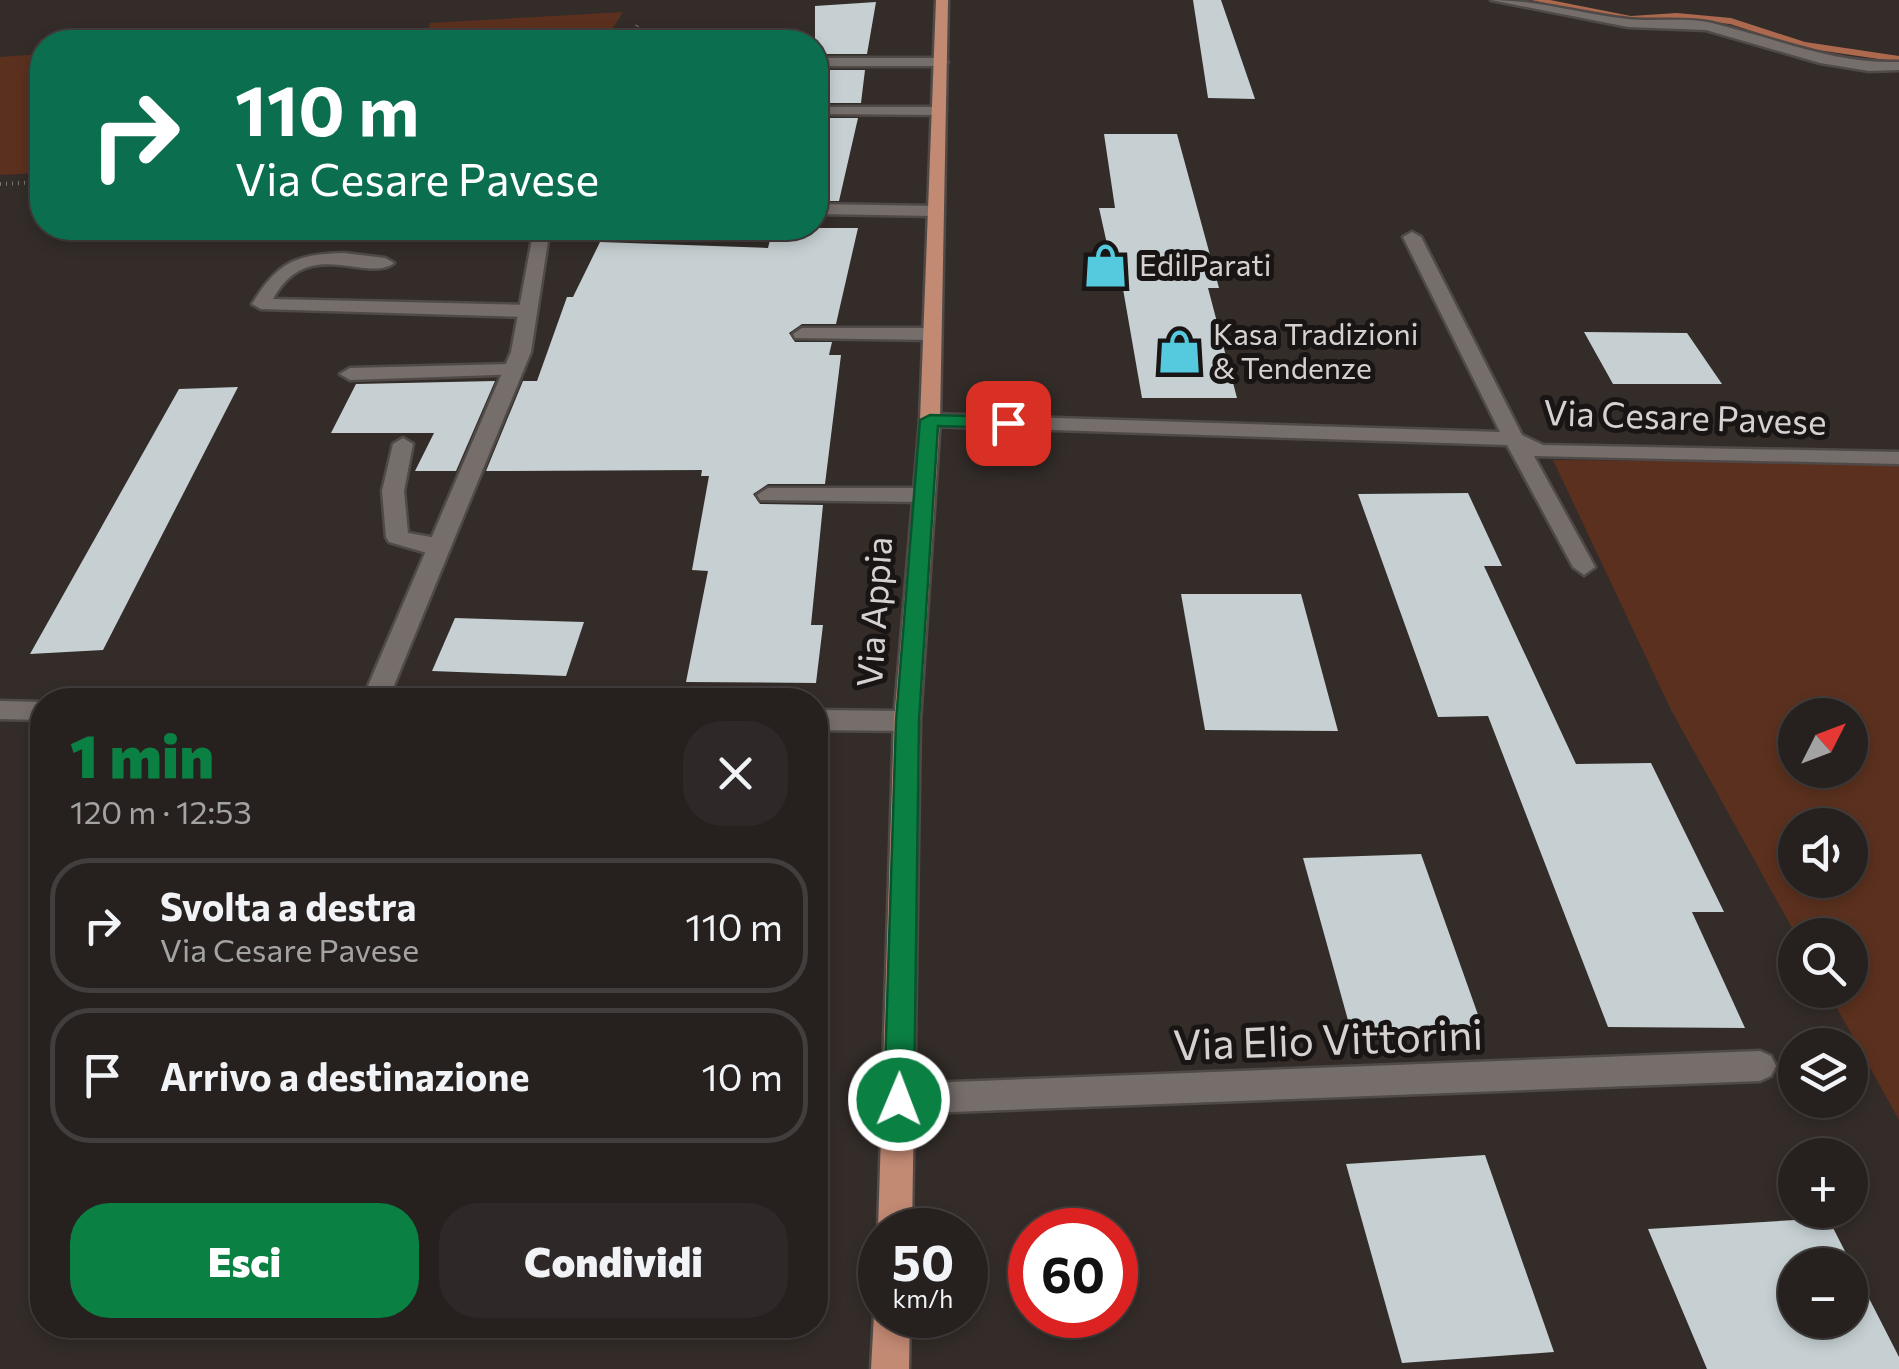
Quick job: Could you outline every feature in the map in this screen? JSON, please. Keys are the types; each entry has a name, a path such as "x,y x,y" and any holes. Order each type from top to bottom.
{"main road":[{"name":"Via Appia","path":"895,1208 908,721 930,420 942,0"},
{"path":"890,1369 891,1338"}],"street":[{"path":"1497,0 1628,24 1708,26 1820,59 1869,67 1899,66"},
{"path":"828,62 941,62"},
{"path":"829,110 939,111"},
{"path":"828,210 935,211"},
{"path":"1412,237 1584,567"},
{"path":"380,688 521,352 540,240"},
{"path":"385,263 350,258 310,262 278,277 261,304 528,311"},
{"path":"802,334 932,334"},
{"path":"350,374 514,370"},
{"name":"Via Cesare Pavese","path":"930,420 1514,439 1540,451 1899,458"},
{"path":"403,444 393,491 397,537 440,546"},
{"path":"768,495 924,495"},
{"path":"0,710 30,711"},
{"path":"828,720 908,721"},
{"name":"Via Elio Vittorini","path":"899,1100 1760,1066"}],"path":[{"path":"635,30 639,22"},
{"path":"0,184 30,183"}],"shaded area":[{"path":"623,12 612,30 428,30 430,23"},
{"path":"30,55 30,174 0,175 0,57"},
{"path":"1553,460 1899,463 1899,1120 1868,1064 1868,1028 1848,1028 1837,1008 1868,1008 1868,918 1787,918 1671,710"}],"building":[{"path":"1193,0 1221,0 1255,99 1208,98"},
{"path":"876,2 867,54 828,54 828,30 815,30 815,6"},
{"path":"828,70 865,70 861,103 828,103"},
{"path":"828,118 858,118 839,201 828,201"},
{"path":"1104,134 1177,134 1219,288 1208,288 1237,398 1142,398 1123,289 1117,289 1099,208 1115,208"},
{"path":"828,228 858,228 836,324 802,324 789,333 795,342 832,342 829,355 841,355 825,484 768,484 753,494 760,504 823,505 811,625 823,625 816,683 686,682 708,571 692,570 709,476 701,476 702,470 486,471 523,381 537,381 567,297 573,297 600,242 768,248 770,240 828,240"},
{"path":"1584,332 1687,333 1722,384 1613,384"},
{"path":"495,381 456,471 415,471 434,433 331,433 356,384"},
{"path":"238,387 103,650 30,654 179,389"},
{"path":"1468,493 1502,566 1484,566 1576,764 1651,763 1724,912 1692,912 1745,1028 1608,1027 1488,716 1438,717 1358,494"},
{"path":"1181,594 1301,594 1338,731 1205,730"},
{"path":"455,618 584,622 566,676 432,671"},
{"path":"1421,854 1482,1026 1351,1031 1303,858"},
{"path":"1485,1155 1554,1352 1402,1363 1346,1164"},
{"path":"1778,1221 1778,1228 1833,1228 1843,1248 1778,1248 1778,1338 1868,1338 1868,1296 1899,1357 1899,1369 1707,1369 1648,1229"}],"waterway":[{"path":"1536,0 1631,19 1677,16 1731,21 1804,45 1899,59"}],"place":[{"name":"EdilParati","path":"1106,266"},
{"name":"Kasa Tradizioni & Tendenze","path":"1180,352"}],"route":[{"path":"899,1100 908,721 930,420 1008,423"}]}
